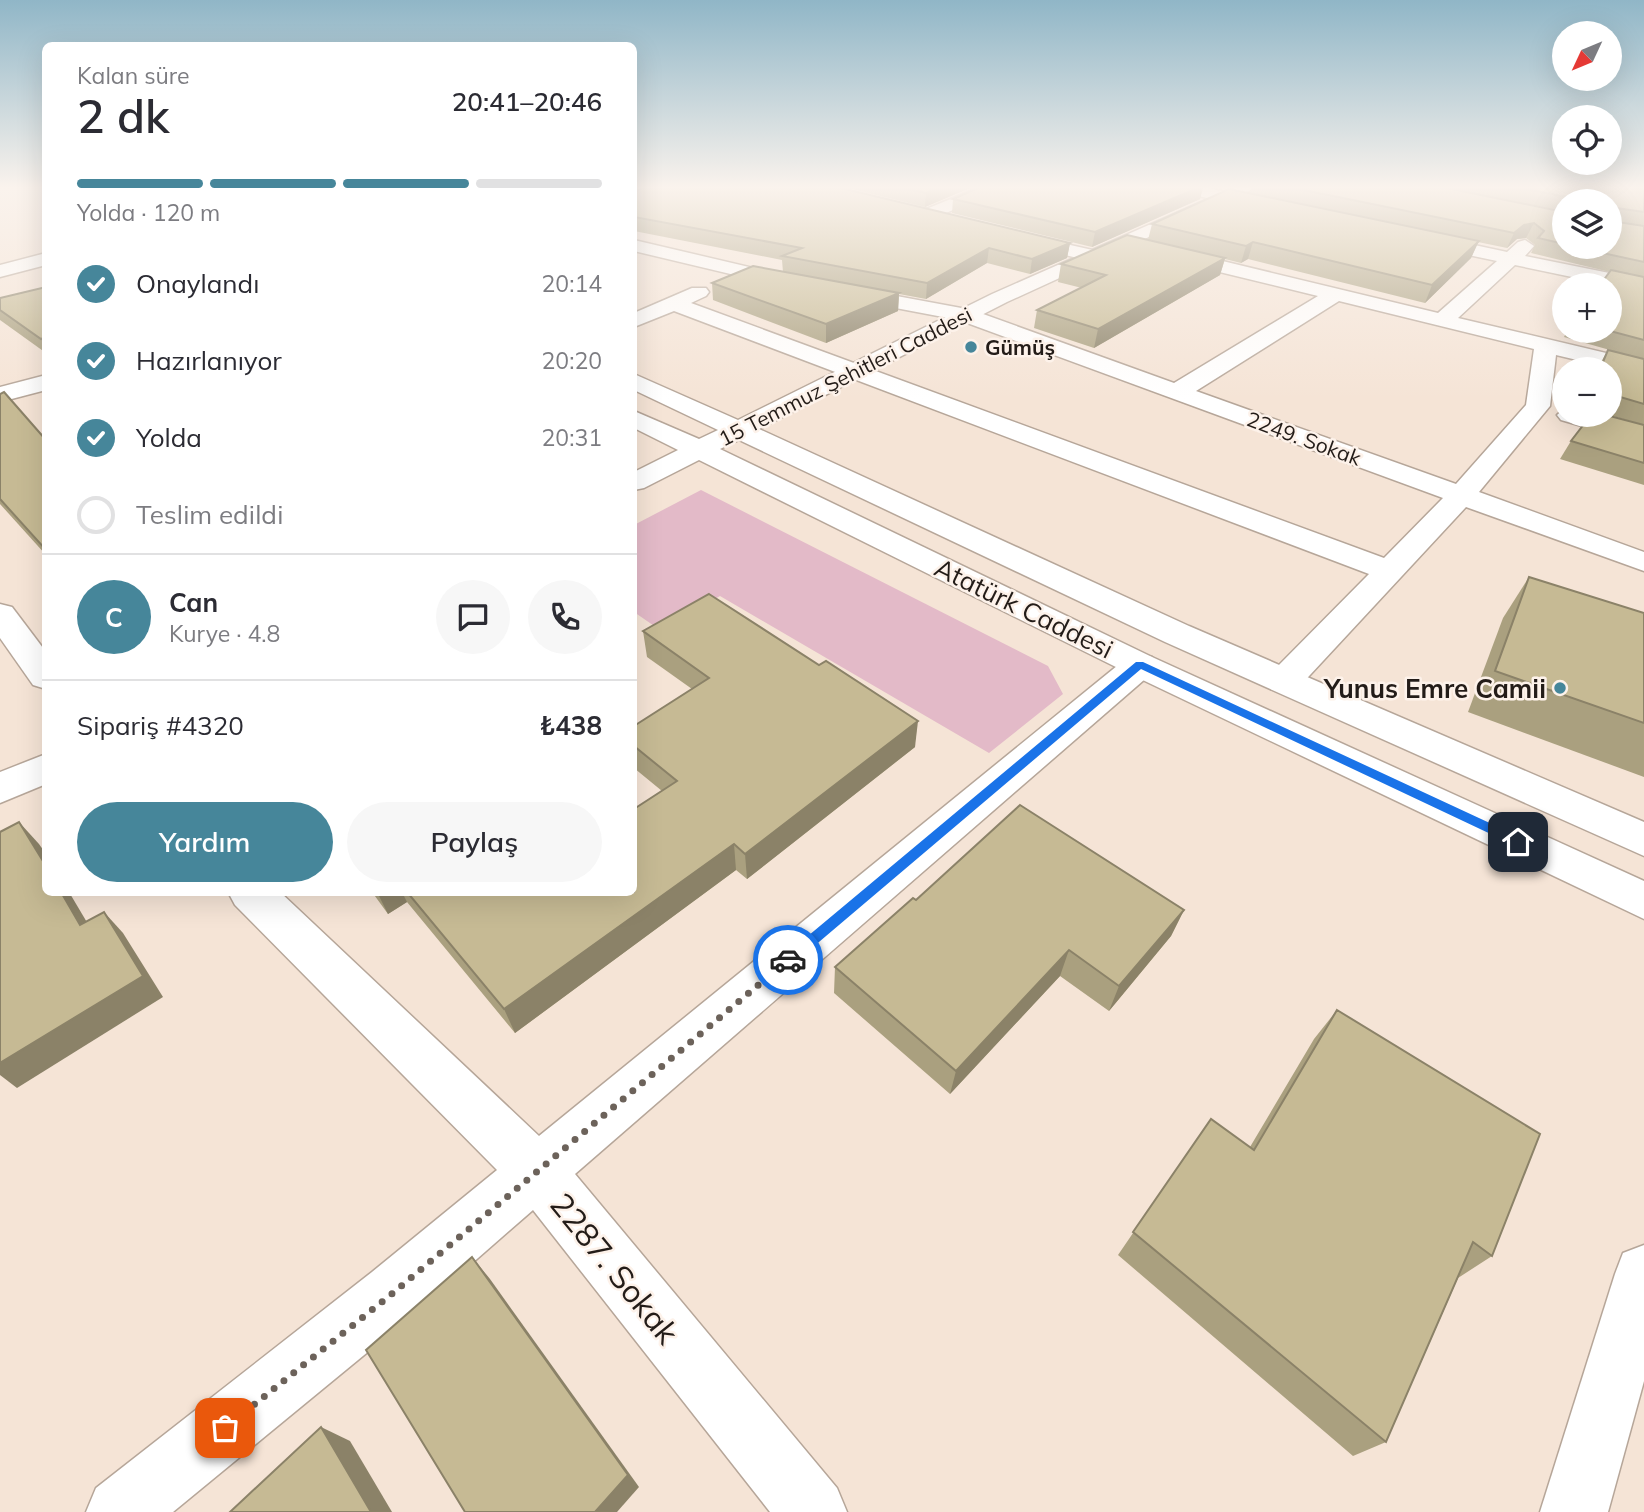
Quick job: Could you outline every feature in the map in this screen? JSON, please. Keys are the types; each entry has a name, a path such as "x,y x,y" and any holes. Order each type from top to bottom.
{"street":[{"path":"681,258 805,285"},
{"name":"15 Temmuz Şehitleri Caddesi","path":"637,481 964,315 1085,258"},
{"path":"1185,258 1644,369"},
{"path":"1504,258 1644,286"},
{"path":"1444,319 1511,259"},
{"path":"0,271 42,260"},
{"path":"637,320 739,272"},
{"name":"2249. Sokak","path":"832,290 964,315 1644,562"},
{"path":"1177,392 1336,294"},
{"path":"674,304 1388,570"},
{"path":"1284,681 1388,570 1551,410 1546,344"},
{"name":"Atatürk Caddesi","path":"637,382 1284,681 1644,841"},
{"path":"0,395 42,383"},
{"name":"Atatürk Caddesi","path":"637,419 1140,665 1644,901"},
{"path":"1612,427 1644,436"},
{"path":"0,614 42,672"},
{"path":"120,1512 393,1293 1140,665"},
{"path":"0,788 42,770"},
{"name":"2287. Sokak","path":"254,896 537,1171 813,1512"},
{"path":"1574,1512 1644,1274"}],"shaded area":[{"path":"701,490 1048,666 1063,694 989,753 720,596 660,630 637,614 637,523"}],"building":[{"path":"790,258 972,258 927,283"},
{"path":"1076,258 1225,258 1098,329 1037,310 1106,275 1061,264"},
{"path":"1318,258 1461,258 1432,285"},
{"path":"1624,258 1644,258 1644,262"},
{"path":"753,266 899,293 826,324 712,283"},
{"path":"1611,270 1644,277 1644,340 1622,334 1622,273 1609,273"},
{"path":"42,288 42,339 0,310 0,298"},
{"path":"1608,350 1644,359 1644,404 1622,398 1622,357 1605,357"},
{"path":"4,392 42,435 42,546 0,499 0,394"},
{"path":"1622,419 1644,425 1644,463 1571,441 1582,427 1622,427"},
{"path":"1529,577 1644,613 1644,723 1495,671"},
{"path":"709,594 819,665 826,661 918,721 745,854 734,844 504,1009 410,896 637,896 637,807 677,781 637,748 637,724 709,678 643,631"},
{"path":"1020,805 1184,910 1119,986 1069,950 956,1071 835,967 913,898 916,900"},
{"path":"19,822 42,859 42,896 63,896 80,925 104,912 143,976 0,1063 0,832"},
{"path":"1337,1010 1540,1134 1492,1256 1473,1242 1386,1442 1133,1232 1211,1119 1254,1150"},
{"path":"472,1257 628,1475 595,1512 465,1512 366,1350"},
{"path":"321,1427 371,1512 230,1512"}],"way so far":[{"path":"225,1428 393,1293 788,960"}],"place":[{"name":"Gümüş","path":"971,347"},
{"name":"Yunus Emre Camii","path":"1560,688"}],"route":[{"path":"788,960 1140,665 1518,842"}]}
